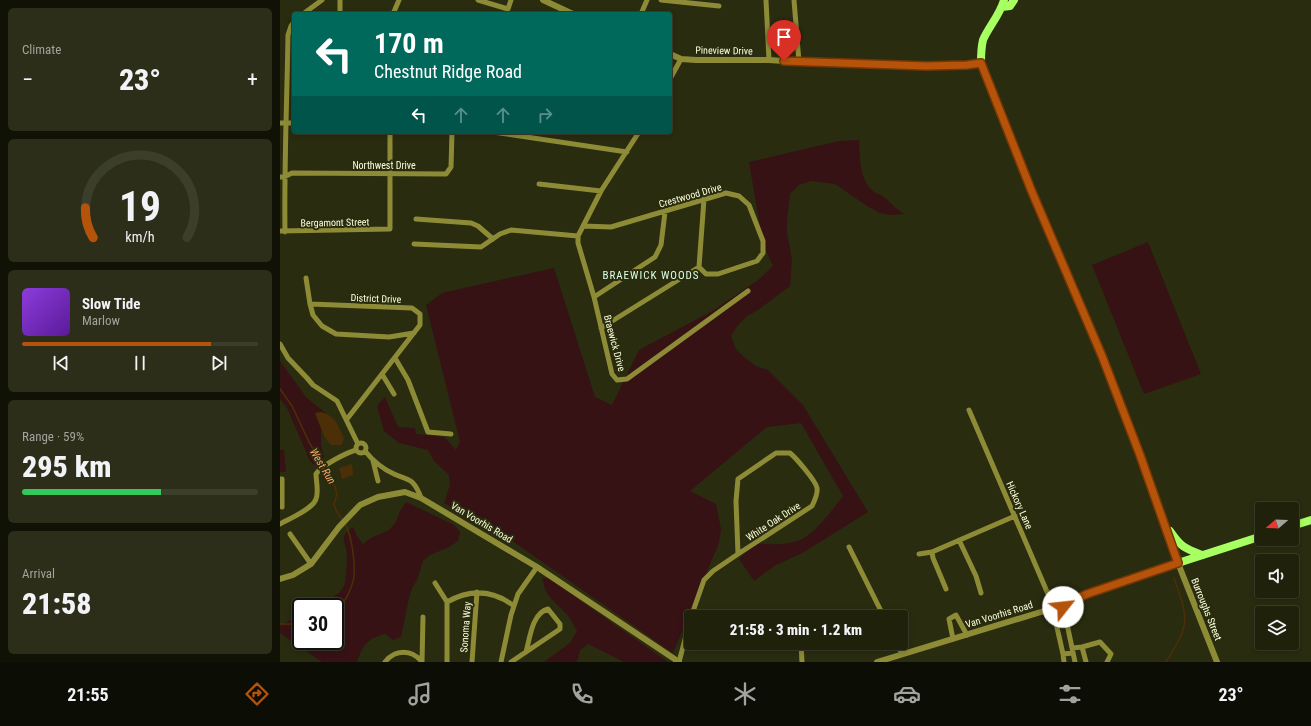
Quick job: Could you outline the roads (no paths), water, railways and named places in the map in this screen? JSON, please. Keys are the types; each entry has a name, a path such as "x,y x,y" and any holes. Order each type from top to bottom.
{"main road":[{"path":"1014,0 1010,6 1002,2 983,41 981,49 981,63 1032,192 1096,341 1178,563"},
{"path":"1299,524 1311,520"},
{"path":"1164,522 1179,544 1202,555"},
{"name":"Van Voorhis Road","path":"1178,563 1255,538"}],"street":[{"path":"306,12 322,0"},
{"path":"340,0 340,12"},
{"path":"394,12 399,0"},
{"path":"478,0 508,9 512,0"},
{"path":"543,0 569,12"},
{"path":"642,12 647,0"},
{"path":"661,0 718,6"},
{"path":"766,0 769,60"},
{"path":"794,0 799,62"},
{"path":"283,231 282,177 287,123 288,35 292,24"},
{"path":"672,55 681,59 672,75"},
{"name":"Pineview Drive","path":"681,59 769,60 926,66 967,65 981,63"},
{"path":"280,122 292,123"},
{"path":"390,134 391,174"},
{"name":"Northwest Drive","path":"282,177 292,173 446,174 451,168 452,134"},
{"path":"506,134 627,152"},
{"path":"414,244 481,247 500,234 511,230 578,236 601,191 627,152 637,134"},
{"name":"Bergamont Street","path":"283,231 390,229 391,174"},
{"path":"539,184 601,191"},
{"name":"Crestwood Drive","path":"582,226 611,227 726,193 739,196 748,205 763,241 763,253 757,261 718,274 706,274 699,267"},
{"path":"601,328 699,267 704,199"},
{"path":"594,297 655,257 661,246 665,212"},
{"path":"416,220 471,223 478,226 493,239"},
{"name":"Braewick Drive","path":"578,236 578,243 594,297 612,374 617,380 627,379 748,292"},
{"path":"306,278 313,315 322,326 336,334 389,337 414,333"},
{"name":"District Drive","path":"310,304 412,308 420,314 420,325 347,419"},
{"path":"280,344 292,364 309,380 337,401 358,444 356,446 356,450 332,462 317,472 316,501 308,508 280,524"},
{"path":"395,358 408,380 428,432 451,434"},
{"path":"382,374 394,394"},
{"name":"Hickory Lane","path":"969,410 1054,608"},
{"path":"358,444 361,443 365,445 365,451 373,461 394,474 411,480 416,486 421,498"},
{"path":"356,450 360,453 365,451"},
{"name":"White Oak Drive","path":"693,610 704,580 713,570 738,554 812,506 816,497 817,486 796,458 790,453 776,453 738,479 736,501 738,554"},
{"path":"373,461 378,481"},
{"path":"280,479 282,479 282,507"},
{"name":"Van Voorhis Road","path":"280,579 293,575 310,564 343,522 360,506 378,497 405,492 421,498 538,567 679,662"},
{"path":"919,554 932,552 1015,516"},
{"path":"290,534 310,564"},
{"path":"959,540 981,593"},
{"path":"849,547 880,610"},
{"path":"932,552 946,589"},
{"name":"Van Voorhis Road","path":"877,662 1054,608 1087,594 1178,563"},
{"name":"Burroughs Street","path":"1178,563 1217,662"},
{"path":"501,662 511,616 518,594 538,567"},
{"path":"435,583 447,602 447,662"},
{"path":"447,602 461,595 477,592 497,596 514,606"},
{"name":"Sonoma Way","path":"472,662 477,592"},
{"path":"1063,605 1075,662"},
{"path":"511,662 526,652 560,629 560,624 548,609 543,610 536,618 526,652"},
{"path":"953,639 949,619 956,616 968,635"},
{"path":"422,662 423,617"},
{"path":"1056,623 1064,662"},
{"path":"1063,654 1100,642 1111,654 1107,662"},
{"path":"1082,647 1086,662"},
{"name":"White Oak Drive","path":"679,662 684,648"},
{"path":"801,650 802,662"},
{"path":"900,650 902,654"},
{"path":"385,662 393,655 404,652 414,654 422,662"}],"waterway":[{"name":"West Run","path":"280,389 292,406 309,442 334,484 337,494 334,504 343,521"},
{"name":"West Run","path":"344,601 352,585 354,576 350,535 345,524"},
{"path":"1166,662 1179,639 1185,622 1182,604 1174,578"},
{"name":"West Run","path":"280,624 292,624"}],"district":[{"name":"BRAEWICK WOODS","path":"651,275"}]}
